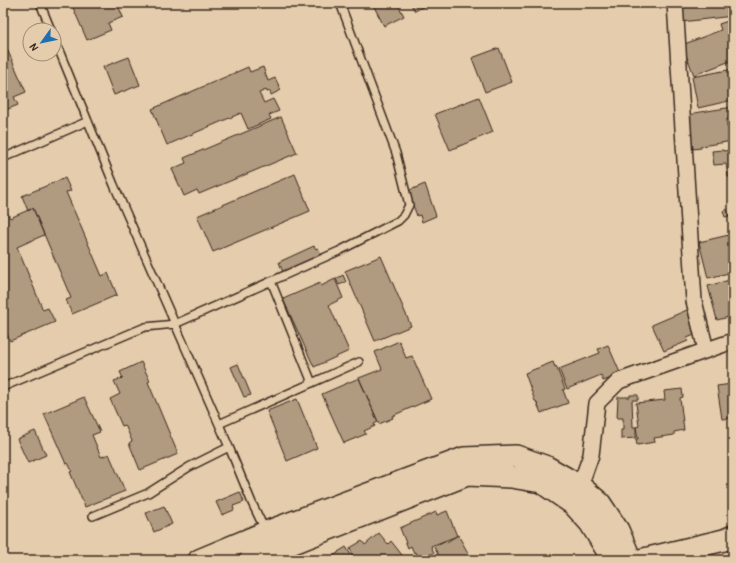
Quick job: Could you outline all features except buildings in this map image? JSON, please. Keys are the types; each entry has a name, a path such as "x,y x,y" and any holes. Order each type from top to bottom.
{"main road":[{"path":"200,560 270,541 464,458 516,456 547,467 574,494 600,504 618,530 631,560"},
{"path":"574,494 573,504 590,523 611,560"},
{"path":"250,560 270,541"},
{"path":"640,560 730,543"}],"street":[{"path":"675,3 694,301 706,350"},
{"path":"574,494 591,454 597,403 619,381 733,341"}],"lane":[{"path":"40,3 48,22"},
{"path":"3,387 145,327 175,324 339,251 398,221 404,215 409,205 396,153 340,3"},
{"path":"62,58 114,185 252,503 270,541"},
{"path":"3,158 88,121"},
{"path":"271,281 312,383"},
{"path":"219,424 359,362"},
{"path":"93,516 148,493 189,467 229,447"}]}
